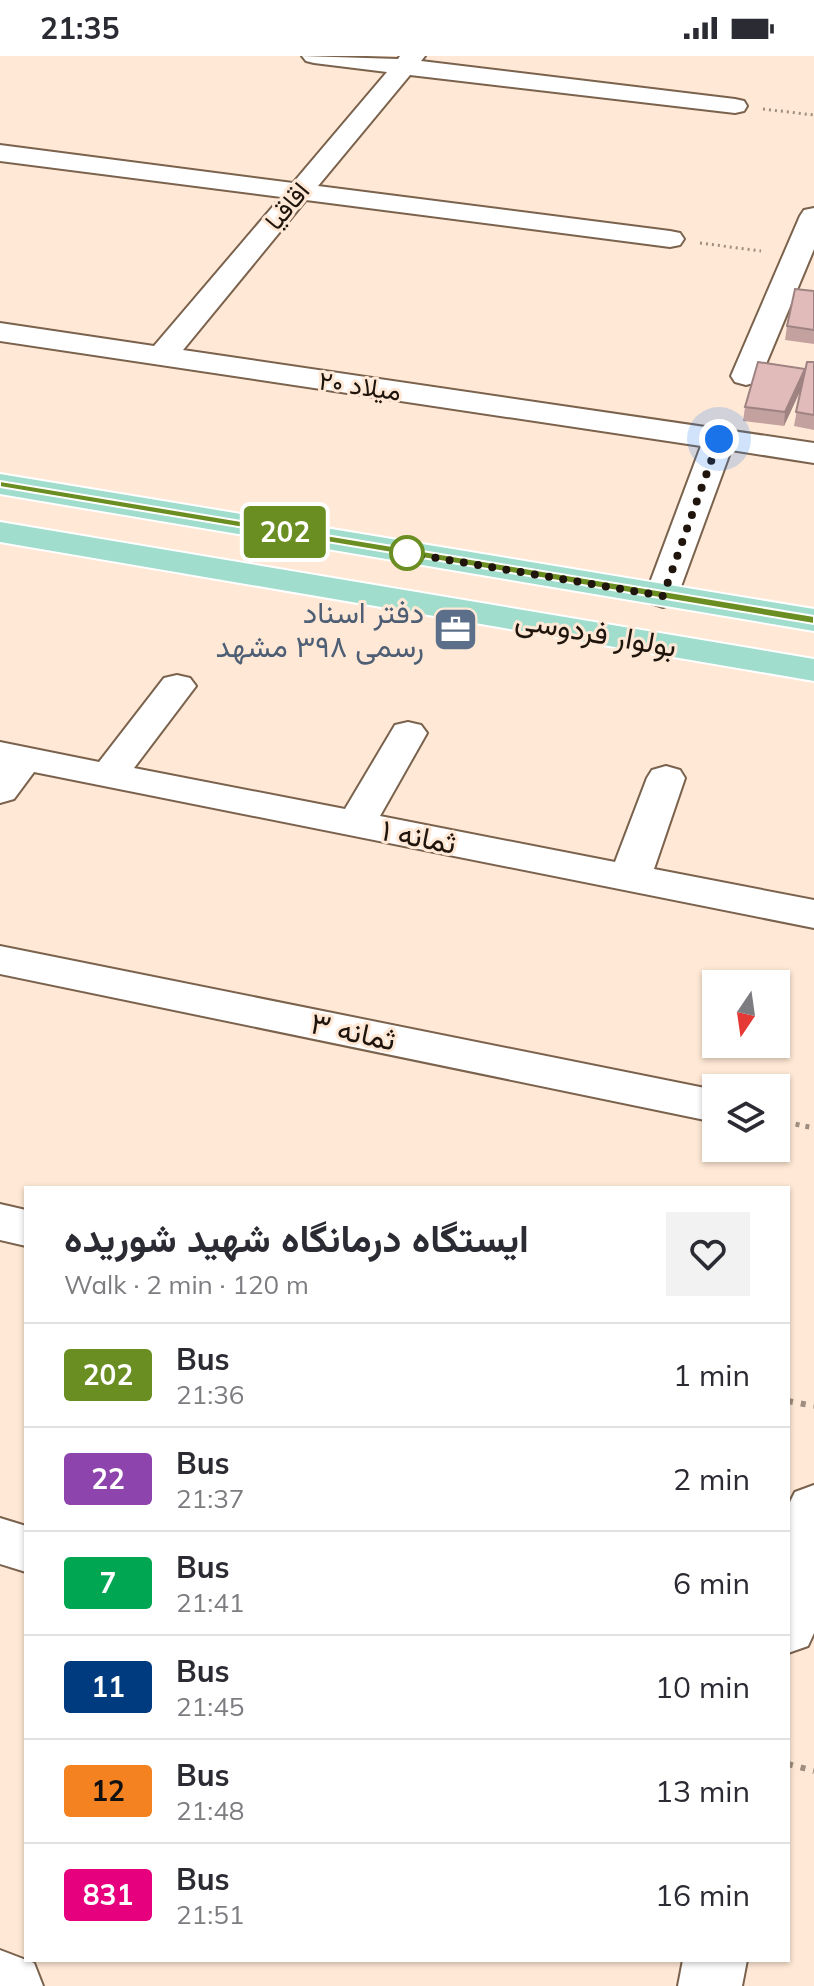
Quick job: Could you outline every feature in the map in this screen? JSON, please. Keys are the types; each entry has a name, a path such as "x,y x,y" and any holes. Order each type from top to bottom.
{"main road":[{"name":"بولوار فردوسی","path":"0,484 814,620"},
{"name":"بولوار فردوسی","path":"0,532 814,670"}],"street":[{"path":"314,56 408,61 735,106"},
{"name":"اقاقیا","path":"162,356 408,61"},
{"path":"0,153 670,239"},
{"path":"746,376 814,216"},
{"name":"میلاد ۲۰","path":"0,332 814,453"},
{"path":"663,596 719,439"},
{"path":"108,776 177,686"},
{"path":"356,824 408,733"},
{"path":"0,791 12,756"},
{"name":"ثمانه ۱","path":"12,756 814,914"},
{"path":"630,878 666,778"},
{"name":"ثمانه ۳","path":"0,960 702,1103"},
{"path":"0,1222 24,1228"},
{"path":"790,1619 814,1508"},
{"path":"0,1541 24,1548"},
{"path":"710,1986 715,1962"},
{"path":"0,1982 11,1986"}],"path":[{"path":"735,106 814,115"},
{"path":"670,239 797,256"},
{"path":"790,1123 814,1128"},
{"path":"790,1401 814,1406"},
{"path":"790,1765 814,1771"}],"building":[{"path":"795,289 814,291 814,330 787,326"},
{"path":"758,362 805,369 785,412 745,407"},
{"path":"807,362 814,362 814,415 796,412"}],"bus line":[{"name":"202","path":"0,484 814,620"}],"place":[{"name":"دفتر اسناد رسمی ۳۹۸ مشهد","path":"455,630"}],"route":[{"path":"407,553 663,596 719,439"}]}
